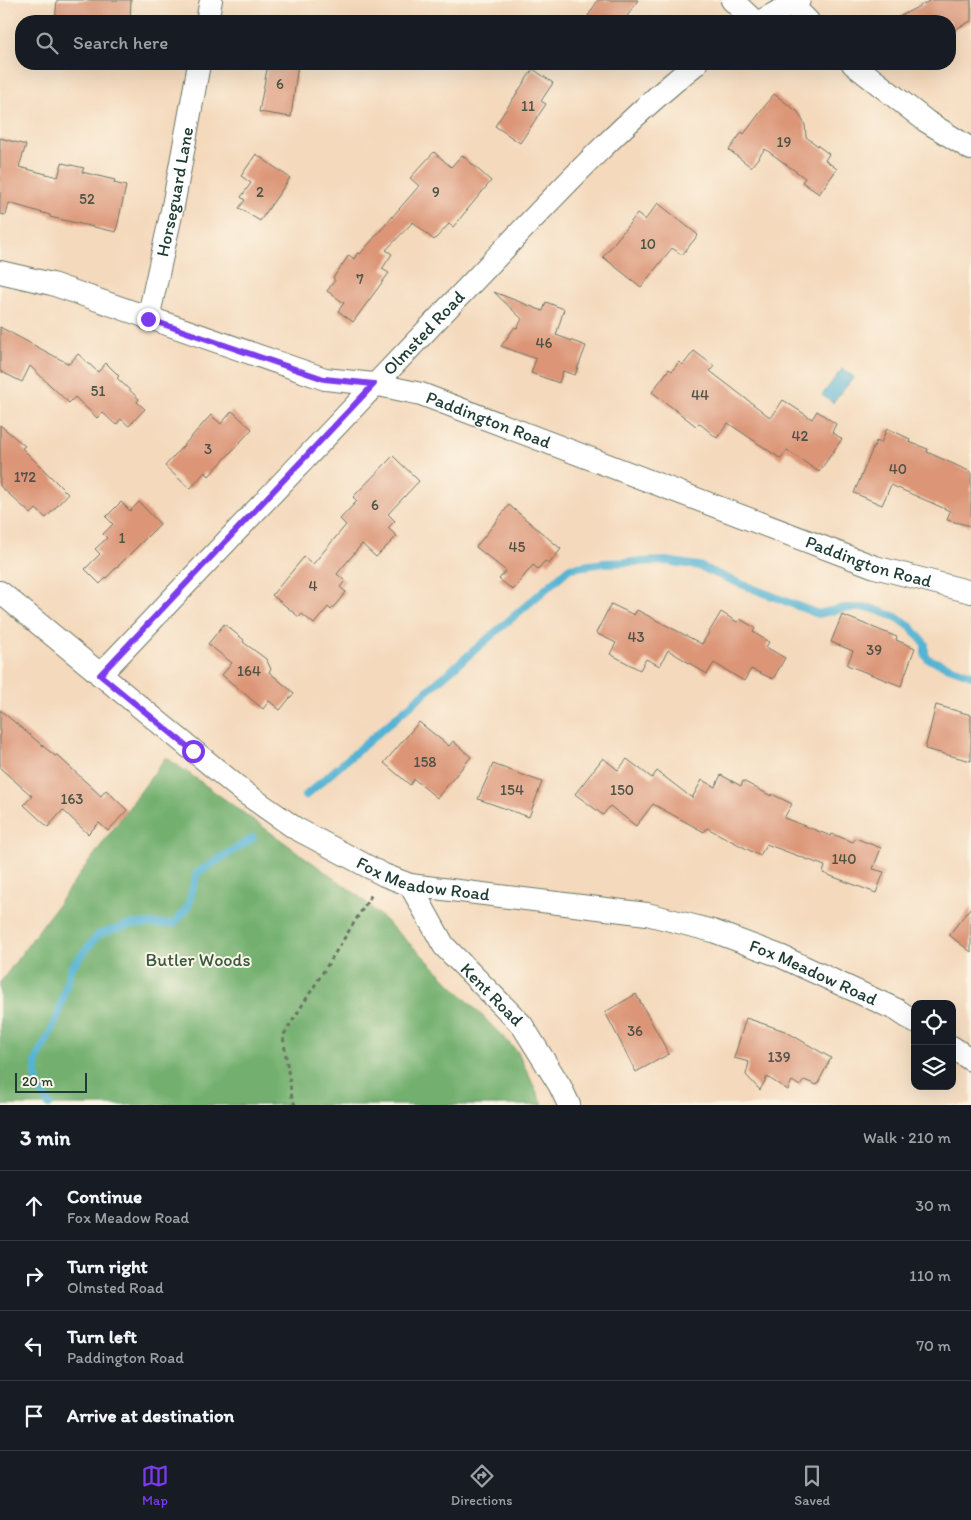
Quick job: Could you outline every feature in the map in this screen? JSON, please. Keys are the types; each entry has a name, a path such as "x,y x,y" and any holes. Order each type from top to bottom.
{"street":[{"path":"208,15 211,0"},
{"path":"732,0 748,15"},
{"path":"772,15 795,2 804,15"},
{"name":"Horseguard Lane","path":"148,319 173,206 198,70"},
{"name":"Olmsted Road","path":"100,675 374,384 571,181 658,94 688,70"},
{"path":"861,70 926,121 971,149"},
{"name":"Paddington Road","path":"0,272 52,284 324,379 374,384 421,394 875,567 971,592"},
{"name":"Fox Meadow Road","path":"0,592 245,794 295,828 384,874 410,885 648,914 713,931 780,956 897,1010 911,1019"},
{"name":"Kent Road","path":"410,885 444,946 522,1025 560,1086 569,1105"},
{"path":"956,1050 971,1060"}],"path":[{"path":"295,1105 292,1098 283,1036 384,874"}],"green space":[{"name":"Butler Woods","path":"166,757 360,897 425,958 517,1051 543,1105 0,1105 0,983"}],"water":[{"path":"842,369 854,377 833,403 822,395"}],"building":[{"path":"57,0 131,0 130,15 56,15"},
{"path":"598,0 638,0 628,15 589,15"},
{"path":"931,0 971,0 971,21 956,29 956,15 902,15"},
{"path":"267,70 297,70 291,117 259,112"},
{"path":"532,70 553,83 541,101 546,104 520,143 495,126"},
{"path":"774,94 798,112 805,125 806,137 829,154 825,160 837,169 819,194 802,182 805,178 765,149 751,167 729,150 742,132 744,134"},
{"path":"0,138 26,145 19,167 58,177 62,163 84,168 82,172 115,180 114,183 126,186 116,232 50,217 50,215 9,203 6,215 0,214"},
{"path":"434,152 451,167 462,155 491,181 453,227 449,224 434,240 413,222 386,250 392,254 382,269 389,273 353,322 338,311 344,303 327,291 335,280 333,278 349,255 354,259 358,252 360,254 419,186 410,178"},
{"path":"256,154 290,178 260,221 239,208 245,200 241,197 251,183 241,176"},
{"path":"658,203 698,235 682,255 672,248 641,287 603,257 637,214 645,220"},
{"path":"494,292 543,311 546,302 564,309 556,335 586,346 575,375 563,371 559,383 531,373 536,359 501,346 515,327 517,328 522,319"},
{"path":"0,327 69,364 78,354 98,372 106,363 119,376 117,378 139,399 137,402 145,409 129,426 121,419 116,425 102,412 97,418 75,397 69,403 30,366 22,382 0,371"},
{"path":"694,351 714,366 710,371 771,418 783,400 812,419 817,411 836,424 832,432 842,439 819,472 787,450 781,459 728,423 717,438 699,423 696,426 652,392 669,369 672,371 679,362 683,365"},
{"path":"232,411 252,429 209,476 205,472 190,489 165,466 211,415 221,424"},
{"path":"0,425 25,446 22,448 68,494 46,518 36,509 31,514 0,486"},
{"path":"887,428 910,439 909,442 928,449 927,452 971,472 971,526 947,520 950,511 891,485 882,505 854,493 876,441 881,443"},
{"path":"393,456 419,481 388,514 395,521 388,528 397,536 376,557 362,544 337,574 345,581 340,587 346,592 331,610 328,607 314,624 302,614 299,617 272,595 304,557 313,564 346,525 340,519 357,501 353,497"},
{"path":"121,502 130,511 139,502 160,524 100,584 85,569 100,554 95,549 107,538 103,534 113,524 106,517"},
{"path":"509,505 561,549 549,564 545,561 538,569 533,565 513,590 499,579 506,571 476,547"},
{"path":"611,604 634,615 637,610 702,644 721,612 737,622 740,619 755,628 753,632 769,642 766,647 785,658 773,679 751,669 744,681 714,663 707,674 668,650 660,666 646,659 640,670 610,654 616,643 596,633"},
{"path":"842,615 897,637 896,640 915,648 901,686 847,665 853,651 831,642"},
{"path":"224,624 244,640 243,642 266,659 271,669 269,672 294,693 280,710 269,701 263,709 222,675 232,663 208,644"},
{"path":"936,705 971,715 971,761 925,749"},
{"path":"0,710 55,756 57,755 101,796 106,790 127,810 108,831 99,823 88,834 63,810 48,827 24,805 32,796 0,768"},
{"path":"419,722 449,746 453,741 471,757 437,798 414,779 410,785 384,763"},
{"path":"603,758 618,770 627,759 652,778 657,771 692,798 702,780 715,787 721,775 741,786 743,781 771,796 772,794 792,804 784,818 831,836 832,834 853,842 855,838 881,848 873,869 884,872 876,893 823,873 825,866 766,844 760,856 707,828 704,832 653,804 636,826 610,806 603,815 575,794"},
{"path":"493,764 542,782 529,817 478,799"},
{"path":"971,907 971,952 949,935"},
{"path":"636,994 669,1054 636,1072 605,1012"},
{"path":"746,1018 785,1031 831,1058 817,1085 804,1080 800,1086 792,1081 788,1090 767,1077 760,1090 746,1075 749,1062 734,1058"}],"waterway":[{"path":"305,796 570,568 604,563 666,561 699,566 818,614 844,608 871,608 896,617 911,627 925,644 925,654 928,659 971,675"},
{"path":"49,1105 36,1083 36,1061 57,1019 71,968 99,934 132,924 174,924 188,907 197,873 253,838"}],"route":[{"path":"148,319 324,379 374,384 100,675 193,751"}]}
